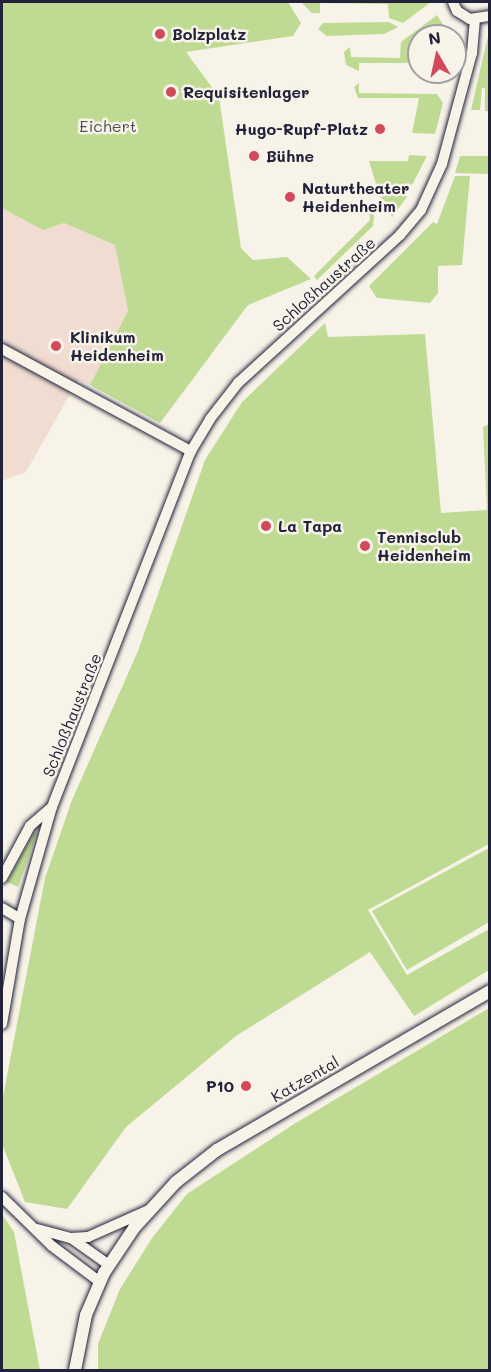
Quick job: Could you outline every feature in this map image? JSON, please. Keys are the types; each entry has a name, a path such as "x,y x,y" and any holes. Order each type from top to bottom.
{"street":[{"path":"453,2 461,14 475,20 489,16"},
{"name":"Schloßhaustraße","path":"2,878 28,829 52,807 191,451 210,418 238,383 400,235 421,210 444,156 469,64 475,20"},
{"path":"2,349 191,451"},
{"path":"2,1024 7,954 20,919 52,807"},
{"path":"2,908 20,919"},
{"name":"Katzental","path":"2,1197 100,1282 109,1265 149,1210 207,1157 489,991"},
{"name":"Katzental","path":"71,1238 100,1234 149,1210"},
{"name":"Katzental","path":"37,1229 71,1238 109,1265"},
{"path":"75,1371 82,1329 100,1282"}],"shaded area":[{"name":"Klinikum Heidenheim","path":"2,208 43,229 64,223 115,245 128,311 90,385 78,380 26,472 2,481"}],"green space":[{"name":"Eichert","path":"2,2 288,2 301,23 293,36 186,52 219,97 241,248 253,260 287,257 311,279 248,305 160,423 90,385 128,311 115,245 64,223 43,230 2,208"},
{"path":"301,2 431,2 403,23 389,18 388,4 320,3 320,13 312,13"},
{"path":"437,15 443,24 425,24"},
{"path":"389,22 398,27 384,34 327,36 318,29 323,23"},
{"path":"489,32 489,111 485,111 485,88 482,88 480,110 471,110"},
{"path":"407,38 407,63 359,63 359,71 346,65 344,52 350,47 351,57 400,58 401,42"},
{"path":"359,83 359,93 437,94 443,103 435,134 412,133 419,98 358,98 354,87"},
{"path":"409,155 427,156 412,185 408,183 402,192 407,197 392,217 388,204 380,197 369,161 408,161"},
{"path":"460,156 489,156 489,174 455,173"},
{"path":"455,176 470,176 462,265 438,266 438,293 430,303 377,298 369,286 433,222 437,224"},
{"path":"368,204 375,206 373,226 317,280 314,276 370,220"},
{"path":"325,323 328,337 425,334 441,513 487,510 483,427 489,424 489,844 368,910 407,975 489,929 489,970 414,1016 370,952 236,1036 126,1127 67,1209 25,1202 2,1144 2,1102 45,878 72,800 138,651 205,460 242,402"},
{"path":"34,832 37,833 18,887 7,882"},
{"path":"489,848 489,922 407,970 372,911"},
{"path":"489,1008 489,1370 98,1370 98,1344 120,1289 152,1238 187,1194 294,1124"},
{"path":"2,1214 14,1232 40,1370 2,1370"}],"place":[{"name":"Bolzplatz","path":"160,34"},
{"name":"Requisitenlager","path":"171,92"},
{"name":"Hugo-Rupf-Platz","path":"380,129"},
{"name":"Bühne","path":"254,156"},
{"name":"Naturtheater Heidenheim","path":"290,197"},
{"name":"Klinikum Heidenheim","path":"56,346"},
{"name":"La Tapa","path":"266,526"},
{"name":"Tennisclub Heidenheim","path":"365,546"},
{"name":"P10","path":"246,1086"}]}
